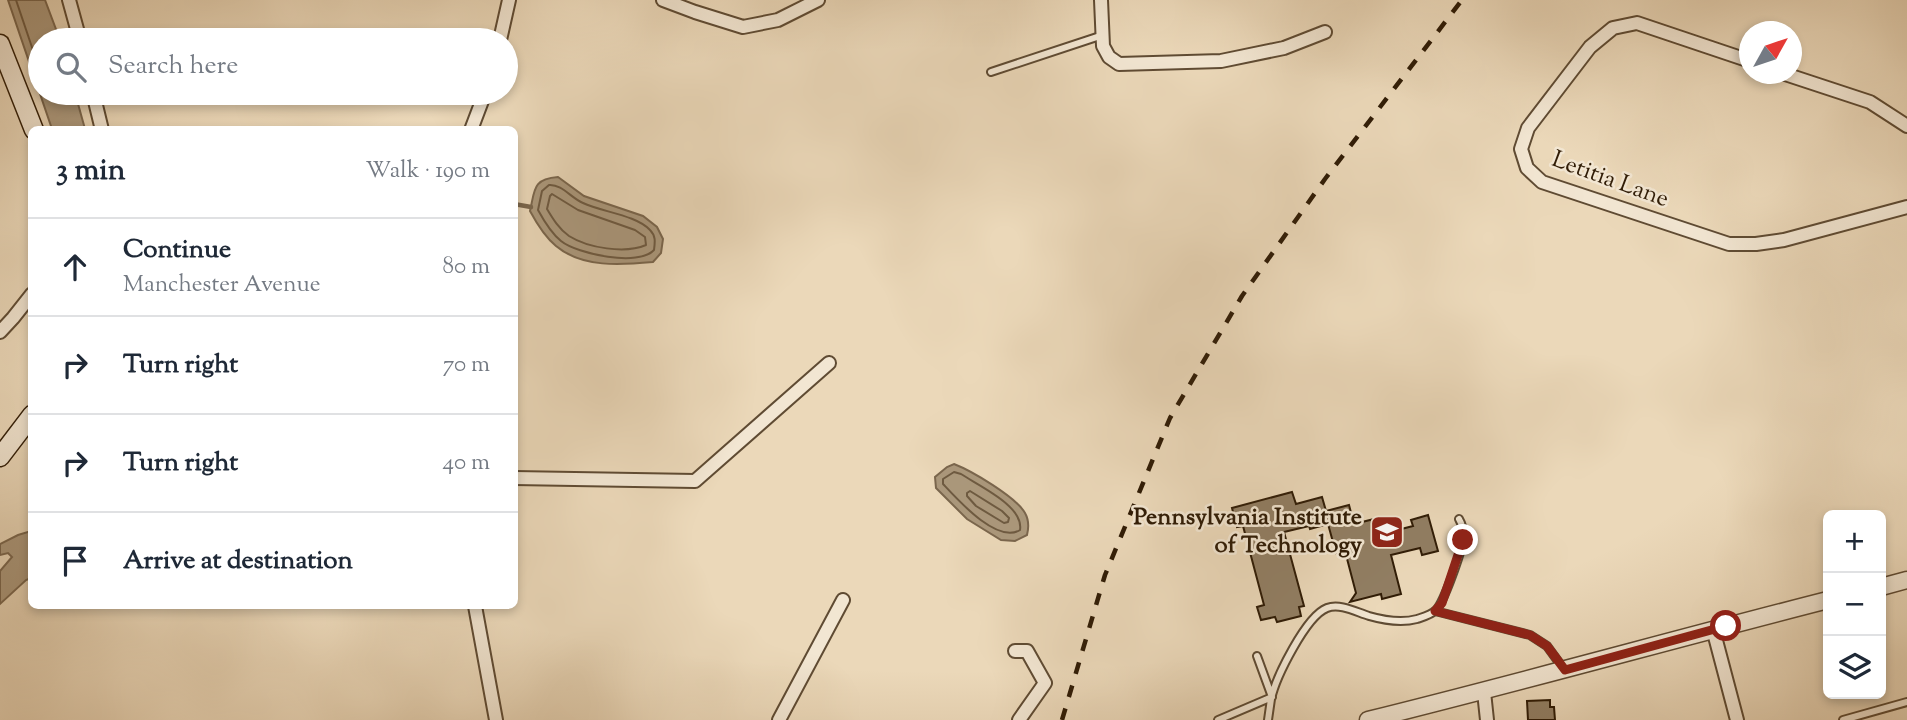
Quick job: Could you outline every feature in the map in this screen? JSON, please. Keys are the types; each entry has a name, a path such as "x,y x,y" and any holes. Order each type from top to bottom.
{"main road":[{"path":"0,44 32,126"},
{"path":"0,457 28,420"}],"street":[{"path":"69,0 77,28"},
{"path":"503,28 509,0"},
{"path":"663,0 743,27 778,20 818,0"},
{"path":"1101,0 1103,46 1119,64 1221,61 1284,48 1325,32"},
{"name":"Letitia Lane","path":"1739,58 1637,23 1613,28 1590,47 1528,128 1521,149 1527,168 1542,182 1729,244 1784,240 1907,207"},
{"path":"1802,79 1870,102 1907,126"},
{"path":"96,105 102,126"},
{"path":"473,126 480,105"},
{"path":"0,332 28,299"},
{"path":"518,478 695,481 829,363"},
{"path":"1886,586 1907,580"},
{"path":"779,720 843,600"},
{"path":"1368,720 1484,692 1823,601"},
{"path":"476,609 496,720"},
{"path":"1713,629 1737,720"},
{"path":"1015,651 1027,651 1045,682 1019,720"},
{"path":"1484,692 1487,720"}],"lane":[{"path":"991,72 1102,35"},
{"path":"1268,720 1272,697 1297,640 1324,609 1343,608 1371,617 1399,621 1417,619 1435,611 1442,603 1463,540 1463,527 1459,519"},
{"path":"1435,611 1530,635 1547,646 1565,670"},
{"path":"1256,656 1272,697"},
{"path":"1218,720 1272,697"},
{"path":"1843,720 1907,702"}],"water":[{"path":"8,0 45,0 56,28 28,28 28,59"},
{"path":"44,105 78,105 84,126 51,126"},
{"path":"558,177 584,196 643,216 657,227 663,239 661,253 653,262 602,263 578,258 556,246 541,230 530,211 539,183"},
{"path":"954,464 993,485 1013,500 1027,518 1027,535 1015,541 1001,540 967,519 936,488 935,477"},
{"path":"28,532 28,579 0,604 0,571 12,557 8,553 0,555 0,544"}],"building":[{"path":"1292,492 1296,504 1322,497 1326,511 1349,505 1354,524 1374,519 1378,535 1413,526 1411,520 1428,515 1438,551 1422,555 1420,548 1391,555 1401,594 1382,599 1381,594 1350,602 1356,593 1345,551 1336,553 1328,524 1284,532 1304,606 1299,607 1301,616 1277,622 1275,617 1261,620 1257,607 1264,605 1243,526 1237,527 1232,508"},
{"path":"1550,700 1550,707 1554,707 1555,720 1528,720 1527,701"}],"waterway":[{"path":"518,205 531,207"}],"railway":[{"path":"1062,720 1105,575 1170,418 1242,296 1325,179 1462,0"}],"place":[{"name":"Pennsylvania Institute of Technology","path":"1387,532"}],"route":[{"path":"1463,540 1442,603 1435,611 1530,635 1547,646 1565,670 1726,626"}]}
